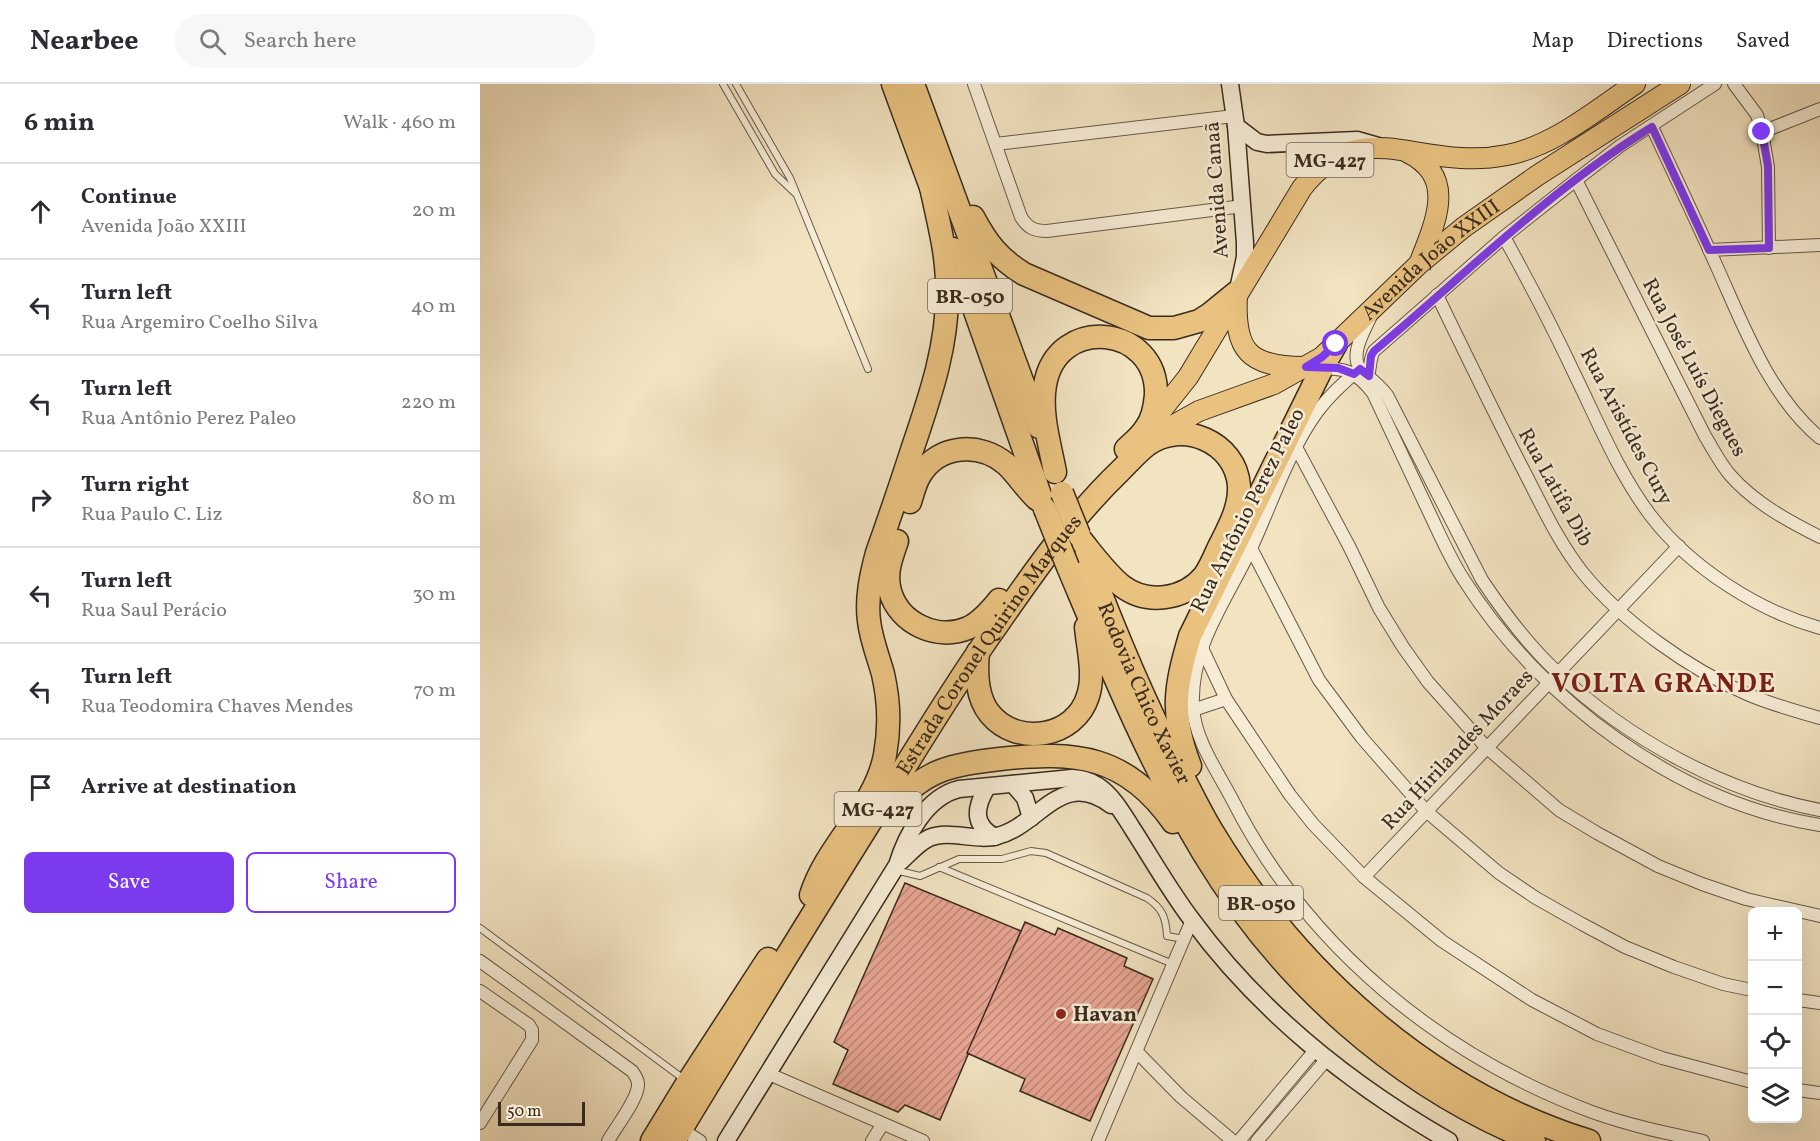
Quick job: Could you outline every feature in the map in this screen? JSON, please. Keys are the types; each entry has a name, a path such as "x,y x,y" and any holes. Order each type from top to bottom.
{"highway":[{"path":"879,84 906,118"},
{"name":"Rodovia Chico Xavier","path":"893,84 1050,502 1068,567 1121,693 1150,754 1204,855 1272,949 1354,1032 1432,1090 1471,1113 1533,1141"},
{"name":"Rodovia Chico Xavier","path":"913,84 1055,472 1050,502 1080,538 1112,624 1163,739 1211,830 1255,896 1327,980 1402,1044 1438,1069 1507,1108 1589,1141"},
{"path":"942,164 998,256 1024,274 1137,324 1161,329 1186,325 1210,314 1238,292"},
{"path":"812,895 826,859 876,785 885,755 889,720 887,697 868,620 869,599 871,575 877,553 926,411 944,336 947,285 941,235 931,187"},
{"path":"1055,472 1045,417 1046,378 1057,358 1073,343 1094,336 1105,336 1123,341 1138,352 1153,374 1156,390 1154,410 1147,436 1163,437 1180,433 1200,437 1221,448 1233,465 1239,485 1237,508 1206,573 1191,588 1181,593 1170,597 1149,598 1130,591 1112,577 1080,538"},
{"path":"1255,896 1217,828 1183,747 1176,718 1180,668 1190,636 1314,367 1336,344"},
{"name":"MG-427","path":"1097,486 1147,436"},
{"path":"999,600 976,624 945,632 924,629 914,624 900,609 890,590 889,568 921,473 946,453 956,450 979,450 991,453 1007,466 1030,492 1050,502"},
{"name":"Estrada Coronel Quirino Marques","path":"652,1141 688,1082 848,844 999,600 1036,551 1097,486"},
{"name":"Estrada Coronel Quirino Marques","path":"678,1135 853,849 979,651 1097,486"},
{"path":"979,651 977,673 980,694 984,704 995,718 1011,730 1022,733 1042,734 1061,729 1081,711 1088,697 1091,680 1083,603"},
{"path":"853,849 904,793 929,775 962,764 1041,755 1066,755 1105,764 1137,782 1162,806 1190,846 1228,891"}],"main road":[{"name":"MG-427","path":"1147,436 1188,376 1302,188 1324,164 1339,155 1359,149 1389,148 1461,158 1486,158 1510,154 1554,137 1635,84"},
{"name":"Avenida João XXIII","path":"1336,344 1419,264 1464,227 1538,175 1680,84"},
{"name":"MG-427","path":"1389,148 1416,157 1425,165 1433,176 1439,195 1437,219 1419,264"},
{"path":"1238,292 1237,328 1240,340 1247,350 1270,364 1281,367 1314,367"},
{"name":"MG-427","path":"1147,436 1172,426 1192,414 1314,367"}],"street":[{"path":"974,84 1021,217 1033,230 1047,231 1243,206"},
{"name":"Avenida Canaã","path":"1230,84 1243,206 1245,257 1238,292"},
{"name":"Rua Antônio Perez Paleo","path":"1703,1141 1651,1130 1594,1113 1536,1089 1446,1038 1377,986 1318,926 1268,862 1239,813 1203,743 1195,723 1193,710 1194,684 1208,631 1251,548 1296,447 1319,409 1362,375 1374,351 1504,237 1620,146 1715,84"},
{"path":"1734,84 1757,115 1762,132 1768,166 1769,248"},
{"path":"1762,132 1820,110"},
{"path":"996,144 1235,121 1257,142 1267,144 1357,140 1389,148"},
{"path":"1652,127 1748,334 1785,402 1801,422 1820,438"},
{"name":"Rua José Luís Diegues","path":"1576,180 1705,436 1730,476 1786,521 1820,537"},
{"name":"Rua Aristídes Cury","path":"1504,237 1544,309 1629,482 1651,516 1679,546 1704,567 1751,599 1780,614 1820,628"},
{"path":"1709,250 1820,245"},
{"name":"Rua Latifa Dib","path":"1437,295 1492,410 1560,540 1584,574 1618,609 1665,646 1707,674 1747,694 1820,718"},
{"path":"1374,308 1359,343 1357,357 1362,375 1463,579 1487,613 1547,683 1612,736 1673,774 1740,803 1787,818 1820,825"},
{"path":"1314,367 1338,368 1362,375 1387,395 1482,580 1501,609 1556,672 1621,725 1680,760 1740,787 1788,804 1820,810"},
{"path":"1296,447 1350,546 1379,608 1402,647 1428,682 1486,747 1559,810 1658,866 1746,899 1820,916"},
{"name":"Rua Hirilandes Moraes","path":"1364,877 1556,672 1679,546"},
{"path":"1251,548 1319,680 1362,738 1426,811 1499,873 1572,919 1625,947 1674,967 1723,984 1748,989"},
{"path":"1202,648 1226,699 1290,795 1339,852 1364,877 1442,941 1533,1000 1597,1034 1697,1069 1748,1081"},
{"path":"1193,710 1226,699"},
{"path":"726,1141 895,867 917,822 937,800 951,790 1082,779 1099,786 1122,812 1192,920 1242,979 1321,1055 1384,1101 1449,1141"},
{"path":"1013,784 1025,798 1031,818"},
{"path":"987,787 978,803 977,814 986,831 995,837"},
{"path":"895,867 922,842 933,837 995,837 1010,832 1053,800 1079,793 1106,800 1122,812"},
{"path":"1098,1141 1192,920"},
{"path":"480,961 632,1071 637,1079 638,1087 634,1098 608,1141"},
{"path":"480,991 529,1025 532,1030 532,1040 480,1123"},
{"path":"1802,1001 1820,1003"},
{"path":"1137,1052 1181,1097 1233,1141"},
{"path":"1239,1141 1321,1055"},
{"path":"1257,1141 1321,1055"},
{"path":"769,1074 923,1141"},
{"path":"1802,1091 1820,1093"},
{"path":"872,1141 882,1125"},
{"path":"678,1135 700,1141"}],"lane":[{"path":"723,84 775,174 797,195"},
{"path":"736,84 784,167 797,195 868,369"},
{"path":"895,867 920,876 959,859 1002,859 1030,851 1046,853 1147,898 1155,903 1166,921 1167,936 1184,939"},
{"path":"939,867 1173,964"},
{"path":"480,928 688,1082"}],"building":[{"path":"905,883 1021,931 940,1120 905,1105 898,1112 833,1084 848,1050 834,1042"},
{"name":"Havan","path":"1025,922 1055,935 1058,928 1127,958 1124,966 1153,979 1090,1121 1020,1091 1025,1079 967,1053"}],"place":[{"name":"Havan","path":"1061,1014"}],"district":[{"name":"VOLTA GRANDE","path":"1664,683"}],"route":[{"path":"1336,344 1306,367 1338,368 1354,374 1360,369 1369,376 1371,356 1374,351 1437,295 1504,237 1576,180 1620,146 1652,127 1709,250 1769,248 1768,166 1762,132"}]}
